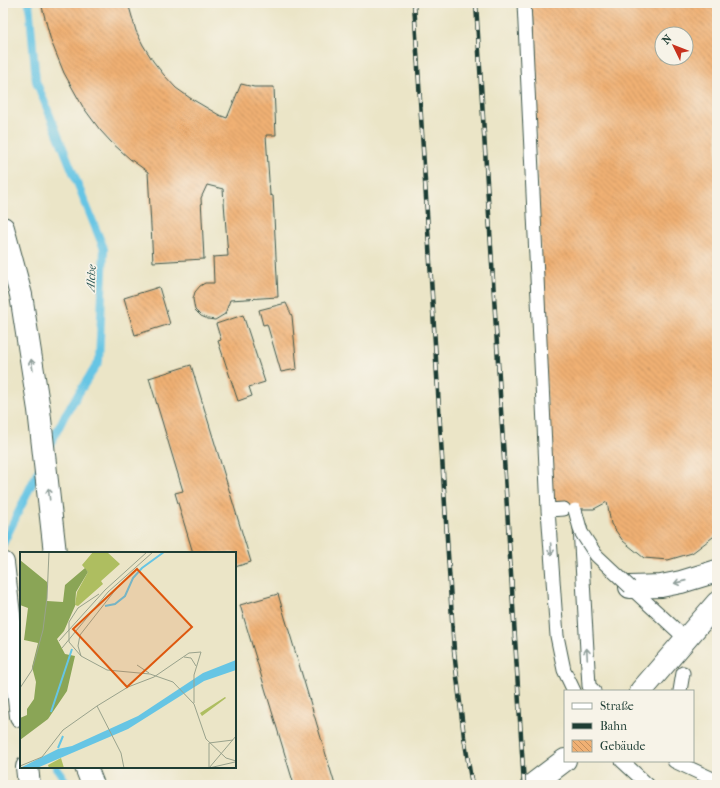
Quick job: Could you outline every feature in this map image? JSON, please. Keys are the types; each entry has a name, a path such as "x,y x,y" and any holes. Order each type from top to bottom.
{"main road":[{"path":"3,228 21,295 39,410 55,552"},
{"path":"3,563 20,708"},
{"path":"630,587 661,586 681,582 717,571"},
{"path":"642,690 717,603"},
{"path":"532,785 564,761"},
{"path":"27,768 29,785"},
{"path":"86,768 93,785"}],"lane":[{"path":"524,3 548,510 557,636 564,670 574,690"},
{"path":"548,510 573,509"},
{"path":"573,509 581,532 596,555 686,639"},
{"path":"573,509 589,686 593,690"},
{"path":"680,690 683,672"},
{"path":"623,762 648,785"},
{"path":"676,762 717,781"}],"building":[{"path":"41,3 128,3 136,31 143,45 164,75 176,88 190,98 227,118 241,84 254,87 274,87 276,135 266,135 270,195 273,196 278,297 230,300 225,314 215,320 201,316 195,310 193,299 195,292 205,283 214,283 213,257 228,256 223,189 207,185 201,198 204,259 153,262 148,172 130,159 111,142 83,107 64,73 51,41"},
{"path":"531,3 717,3 717,534 692,553 668,560 644,558 623,541 611,524 607,502 594,509 552,512"},
{"path":"159,287 170,324 135,335 124,298"},
{"path":"286,303 292,316 297,369 281,372 267,324 263,325 259,310"},
{"path":"243,315 265,382 249,387 252,396 238,401 218,341 221,340 216,324"},
{"path":"191,365 251,562 236,567 236,552 193,552 175,493 183,491 149,378"},
{"path":"278,594 335,785 294,785 240,605"}],"waterway":[{"name":"Alche","path":"29,3 36,81 104,249 99,361 65,415 49,447"},
{"name":"Alche","path":"3,544 40,467"},
{"name":"Alche","path":"3,684 12,699"},
{"name":"Alche","path":"57,768 68,785"}],"railway":[{"path":"414,3 454,651 464,737 472,785"},
{"path":"476,3 524,785"}]}
